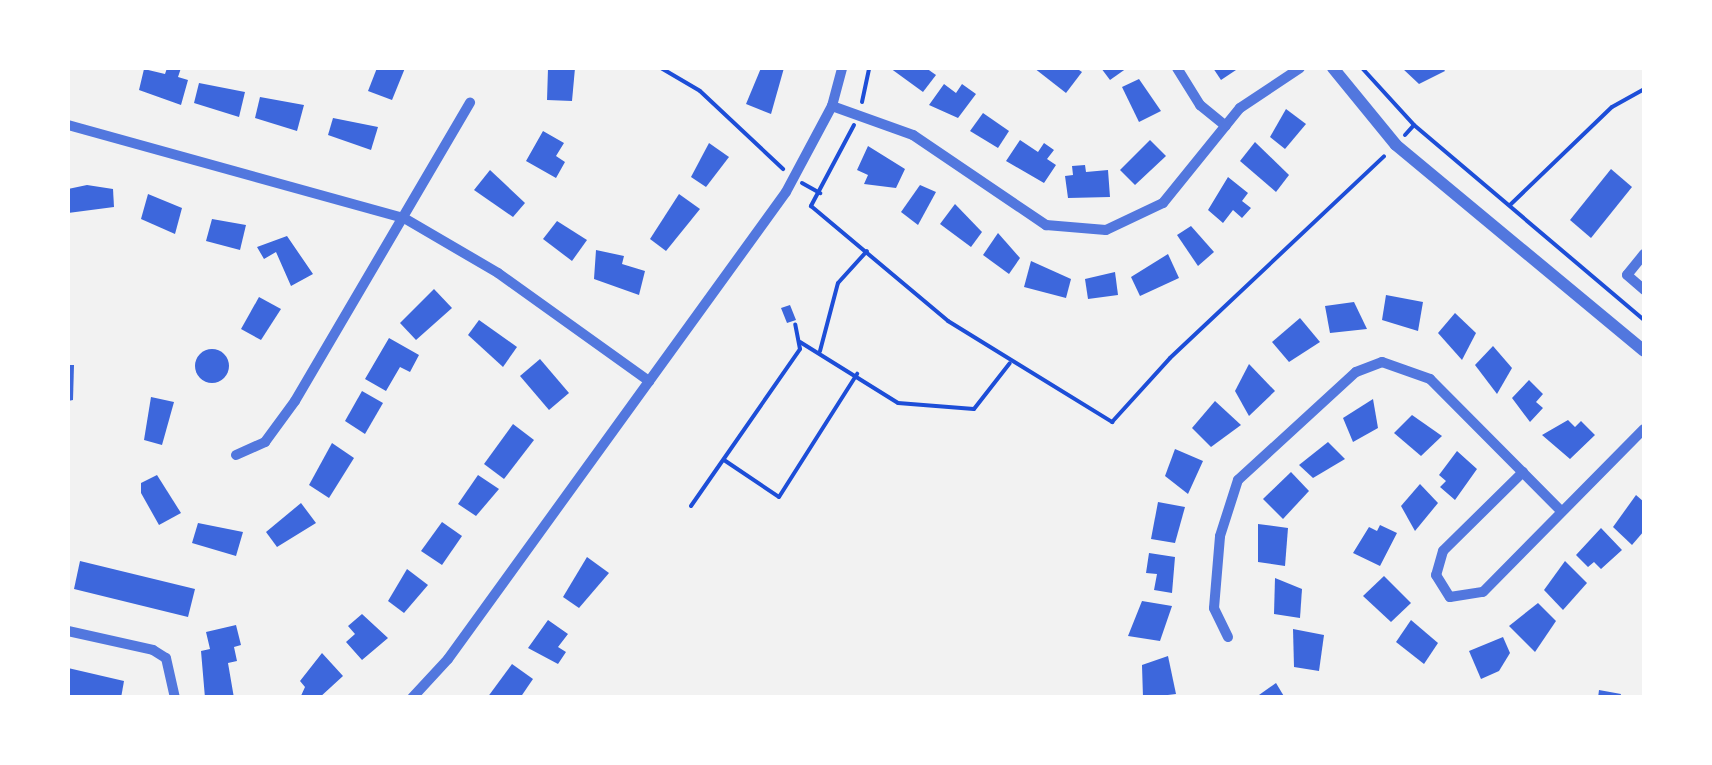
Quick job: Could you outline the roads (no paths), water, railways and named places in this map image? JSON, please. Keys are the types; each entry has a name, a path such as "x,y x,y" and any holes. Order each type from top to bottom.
{"street":[{"path":"412,698 448,659 793,178 832,106 842,68"},
{"path":"1177,68 1200,105 1226,126"},
{"path":"832,106 913,135 1020,212 1077,231 1106,230 1146,215 1176,188 1258,90 1300,68"},
{"path":"1333,68 1396,145 1644,351"},
{"path":"236,454 266,442 275,429 470,103"},
{"path":"68,125 404,218 498,273 649,381"},
{"path":"1644,254 1627,275 1644,290"},
{"path":"1228,637 1214,608 1220,536 1238,480 1356,372 1382,362 1430,379 1562,511"},
{"path":"1523,472 1444,551 1436,575 1443,592 1457,599 1476,596 1644,429"},
{"path":"68,631 153,650 166,658 175,698"}]}
